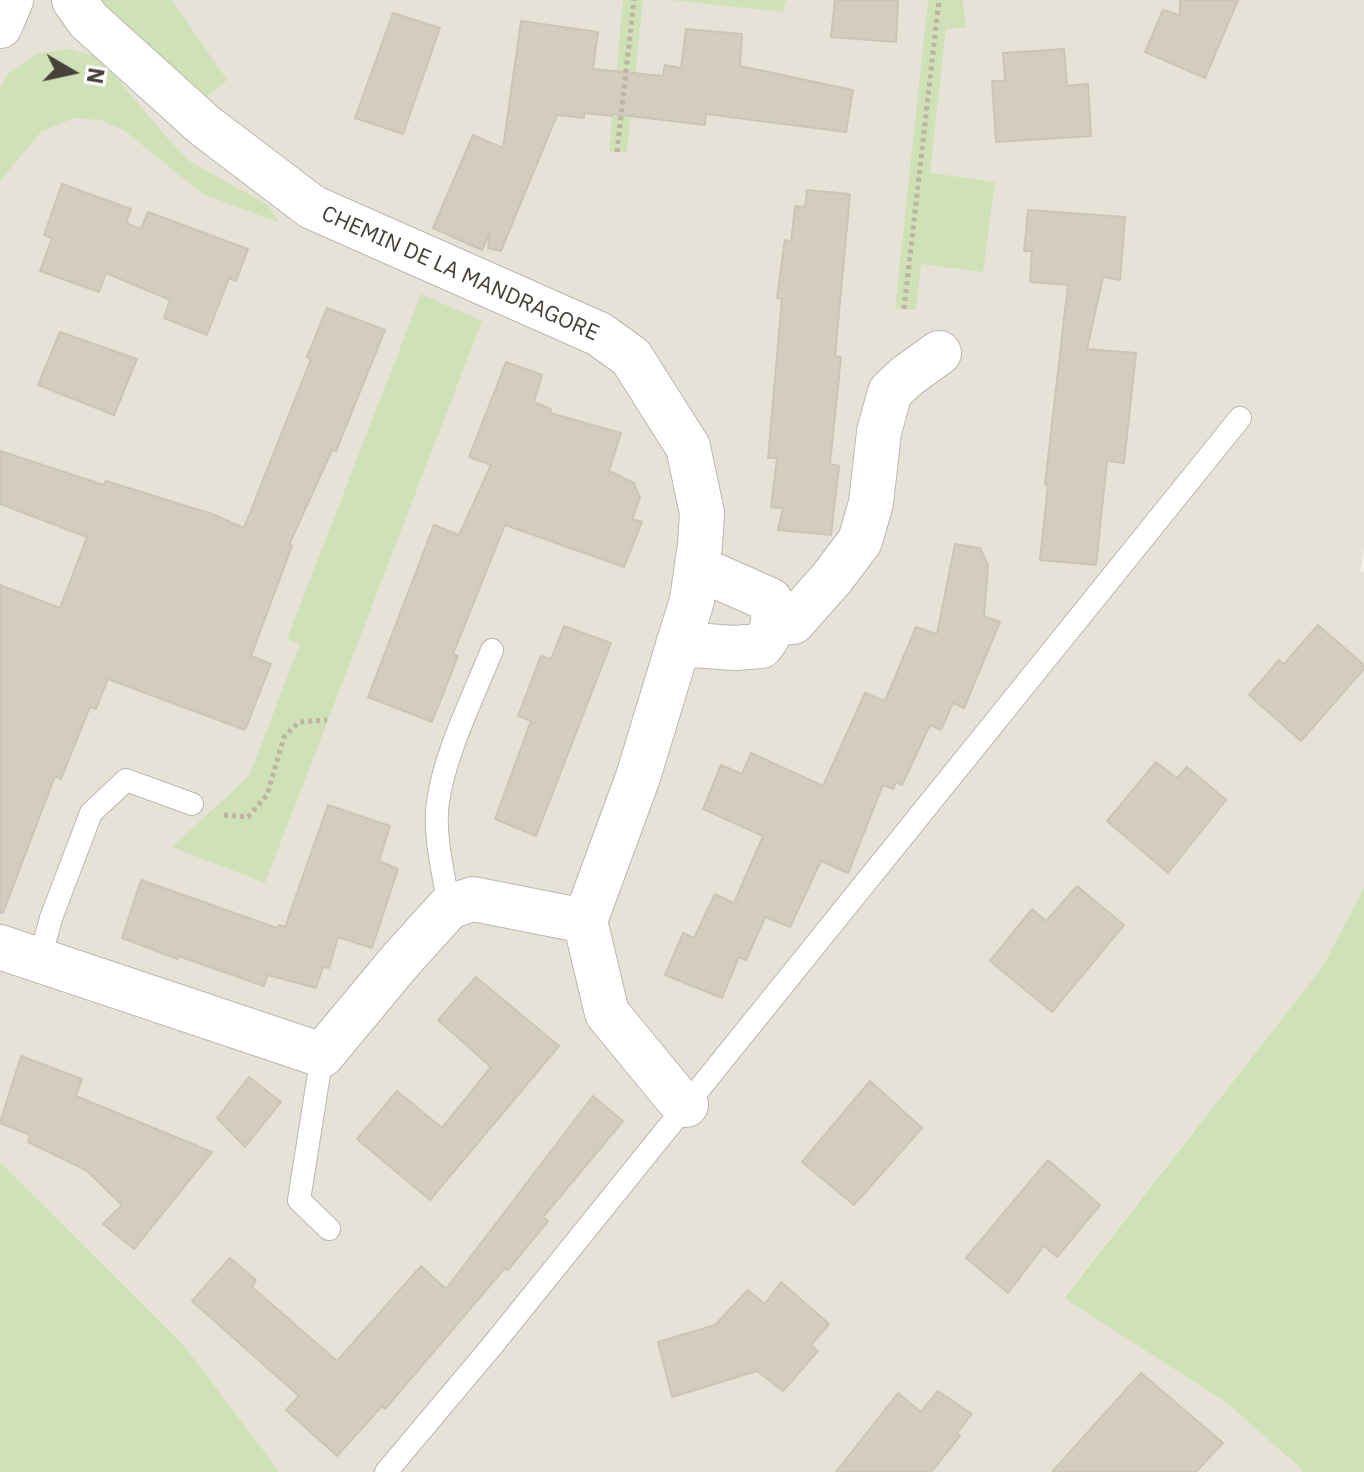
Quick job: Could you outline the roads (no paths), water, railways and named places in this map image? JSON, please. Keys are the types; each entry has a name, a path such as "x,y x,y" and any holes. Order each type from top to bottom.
{"street":[{"path":"0,26 11,0"},
{"name":"CHEMIN DE LA MANDRAGORE","path":"74,0 88,20 204,125 312,207 599,334 631,357 688,447 702,513 692,600 638,777 585,921"},
{"path":"773,623 793,622 860,541 871,503 879,432 890,392 939,353"},
{"path":"678,644 735,648 761,646 771,635 774,613 770,600 716,576 696,571"},
{"path":"20,955 322,1055 449,907 473,899 585,921 607,1013 686,1105"}],"lane":[{"path":"386,1472 492,1346 1240,418"},
{"path":"449,907 440,855 437,803 451,752 492,650"},
{"path":"20,955 51,918 91,813 126,780 192,804"},
{"path":"322,1055 299,1200 329,1229"}]}
